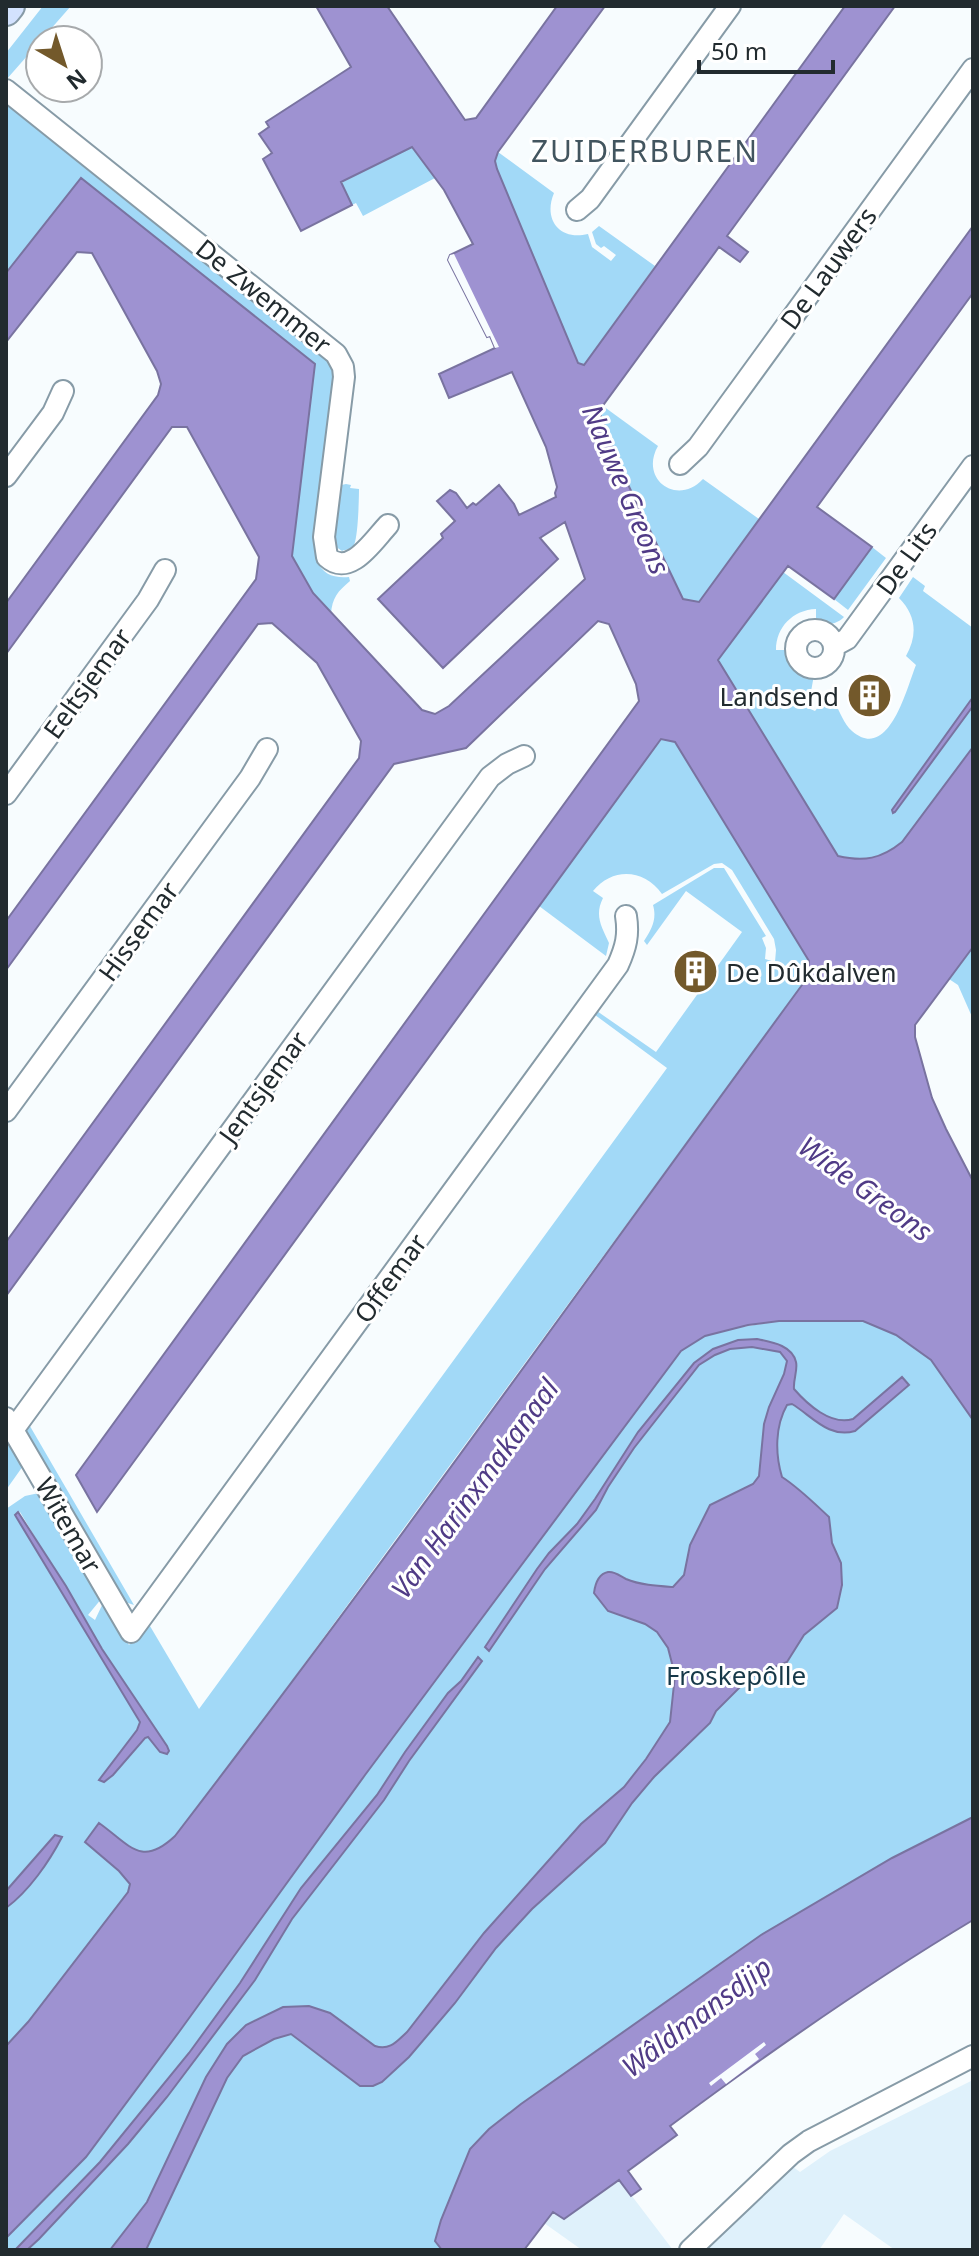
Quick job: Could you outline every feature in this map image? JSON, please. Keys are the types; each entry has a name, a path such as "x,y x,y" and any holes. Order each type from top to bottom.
{"street":[{"path":"6,11 10,6"},
{"path":"577,210 590,199 730,6"},
{"name":"De Lauwers","path":"680,464 698,447 973,69"},
{"name":"De Zwemmer","path":"6,90 336,354 344,377 324,537 327,557 335,564 351,562 388,525"},
{"path":"6,476 53,413 63,391"},
{"name":"De Lits","path":"834,646 847,639 973,466"},
{"name":"Eeltsjemar","path":"6,794 148,600 165,570"},
{"name":"Hissemar","path":"6,1111 241,791 267,749"},
{"name":"Jentsjemar","path":"10,1424 490,777 524,756"},
{"name":"Offemar","path":"131,1632 618,965 627,946 626,916"},
{"name":"Witemar","path":"10,1424 131,1632"},
{"path":"690,2250 791,2154 809,2141 973,2056"}],"shaded area":[{"path":"973,2080 973,2250 895,2250 844,2214 819,2250 698,2250 789,2164 800,2172 830,2151"},
{"path":"619,2179 673,2250 582,2250 544,2223 553,2212 564,2219"}],"green space":[{"path":"43,6 71,6 55,24 29,24"},
{"path":"24,30 24,60 6,80 6,53"},
{"path":"6,99 100,175 101,181 162,228 171,230 336,365 316,559 325,572 349,577 350,581 336,595 331,614 313,593 292,556 315,364 81,178 6,273"},
{"path":"412,146 435,178 363,216 356,203 352,205 341,183"},
{"path":"498,152 554,193 552,219 562,231 588,234 592,247 611,261 616,255 596,244 592,232 599,226 655,266 584,365 578,363 497,169 495,161"},
{"path":"603,406 658,446 653,469 664,485 672,490 682,490 693,487 703,479 759,519 699,602 683,600 623,474 599,411"},
{"path":"346,484 359,489 358,518 354,545 342,551 332,544 337,486"},
{"path":"872,547 886,558 848,610 834,599"},
{"path":"783,572 844,617 834,623 816,623 816,609 793,616 779,634 776,650 789,650 797,667 814,675 808,708 815,711 823,701 831,707 835,703 849,728 865,738 876,737 886,730 902,704 916,665 906,656 914,633 912,618 899,598 913,577 925,586 923,591 973,628 973,697 892,812 973,706 973,747 902,842 879,855 864,859 838,856 718,660"},
{"path":"661,739 675,741 809,961 808,973 247,1742 175,1836 163,1846 144,1852 128,1846 99,1823 85,1841 130,1884 128,1892 6,2046 6,1908 55,1835 6,1891 6,1509 25,1496 39,1493 102,1598 88,1615 95,1620 104,1601 129,1645 147,1621 199,1709 667,1068 591,1012 594,1009 656,1052 742,932 686,891 647,945 644,941 653,924 653,905 714,868 724,868 766,936 762,938 766,948 765,959 775,962 774,939 732,870 722,863 714,864 662,894 646,880 628,874 601,883 593,891 603,898 599,916 609,943 606,956 539,906","holes":["20,1512 102,1649 167,1746 167,1754 160,1752 148,1737 140,1743 137,1730 140,1722 15,1515"]},
{"path":"973,947 973,1019 958,985 949,979"},
{"name":"Froskepôlle","path":"779,1321 863,1321 896,1335 931,1360 973,1420 973,1817 892,1858 761,1935 521,2104 435,2241 442,2250 6,2250 6,2238 86,2157 365,1775 681,1351 705,1336"},
{"path":"27,1421 134,1605 125,1602 24,1432"},
{"path":"6,1437 23,1466 6,1490"}],"water":[{"path":"316,6 387,6 465,120 476,118 557,6 605,6 498,152 495,161 578,363 584,365 845,6 895,6 727,236 748,252 740,262 719,247 599,411 623,474 683,599 699,602 973,226 973,293 817,507 872,547 834,599 788,566 718,660 838,856 872,858 902,842 973,747 973,947 915,1025 915,1037 932,1098 973,1181 973,1420 931,1360 896,1335 863,1321 779,1321 748,1325 705,1336 681,1351 365,1775 86,2157 6,2238 6,2046 128,1892 130,1884 85,1842 99,1823 128,1845 144,1852 163,1846 175,1836 413,1519 808,973 809,961 675,742 661,739 97,1512 76,1475 639,701 636,684 609,624 598,621 466,748 394,764 6,1296 6,1242 359,758 361,741 317,663 272,623 258,624 6,970 6,921 256,579 259,557 187,427 172,427 6,654 6,603 158,395 161,384 157,371 92,253 77,252 6,342 6,273 81,178 315,364 292,556 313,593 422,710 435,714 449,706 585,579 565,522 540,538 558,559 443,668 378,599 443,538 441,534 455,521 437,501 450,490 467,508 473,503 476,505 499,485 519,515 556,497 557,487 546,447 512,372 449,398 439,374 495,348 448,260 450,255 473,244 444,190 412,147 341,182 352,205 301,231 263,159 272,153 259,134 269,127 266,122 351,67"},
{"path":"973,697 973,706 893,813 892,810"},
{"path":"757,1339 780,1345 794,1356 794,1389 828,1417 853,1419 902,1377 909,1385 855,1431 846,1433 829,1429 792,1404 787,1405 780,1422 777,1450 782,1477 829,1517 832,1543 841,1563 842,1585 837,1608 804,1635 787,1662 750,1677 716,1711 710,1723 632,1803 605,1843 532,1909 496,1948 409,2057 382,2082 360,2086 291,2034 274,2039 243,2056 227,2078 146,2250 110,2250 147,2202 206,2077 227,2044 246,2025 283,2007 309,2006 330,2013 375,2046 393,2044 407,2032 484,1933 581,1824 624,1787 646,1759 670,1722 675,1675 668,1648 657,1632 645,1624 608,1611 594,1593 596,1583 602,1575 611,1572 637,1583 673,1587 684,1575 690,1545 710,1505 753,1484 759,1476 764,1424 787,1361 780,1352 752,1347 730,1349 699,1365 634,1448 596,1510 545,1569 489,1651 485,1647 537,1569 577,1524 638,1432 694,1363 713,1349 738,1340"},
{"path":"18,1512 102,1649 167,1746 167,1754 160,1752 148,1737 145,1738 113,1775 104,1782 99,1780 140,1722 15,1515"},
{"path":"478,1657 482,1661 384,1800 292,1919 255,1980 167,2097 128,2144 39,2239 27,2250 15,2250 100,2162 189,2053 240,1983 301,1888 377,1795 448,1693"},
{"name":"Wâldmansdjip","path":"973,1817 973,1920 819,2019 670,2126 677,2135 628,2171 641,2189 631,2196 619,2180 564,2219 553,2212 524,2250 442,2250 435,2241 441,2220 470,2149 489,2129 761,1935 892,1858"},
{"path":"55,1835 62,1837 45,1866 6,1908 6,1891"}],"pier":[{"path":"454,254 499,347 495,348 490,336 487,337 448,260"},
{"path":"764,2042 766,2045 755,2054 759,2059 726,2084 721,2078 711,2086 709,2083"}],"place":[{"name":"Landsend","path":"870,696"},
{"name":"De Dûkdalven","path":"695,972"}],"district":[{"name":"ZUIDERBUREN","path":"645,150"}],"water label":[{"name":"Nauwe Greons","path":"627,489"},
{"name":"Wide Greons","path":"866,1188"},
{"name":"Van Harinxmakanaal","path":"474,1488"}]}
